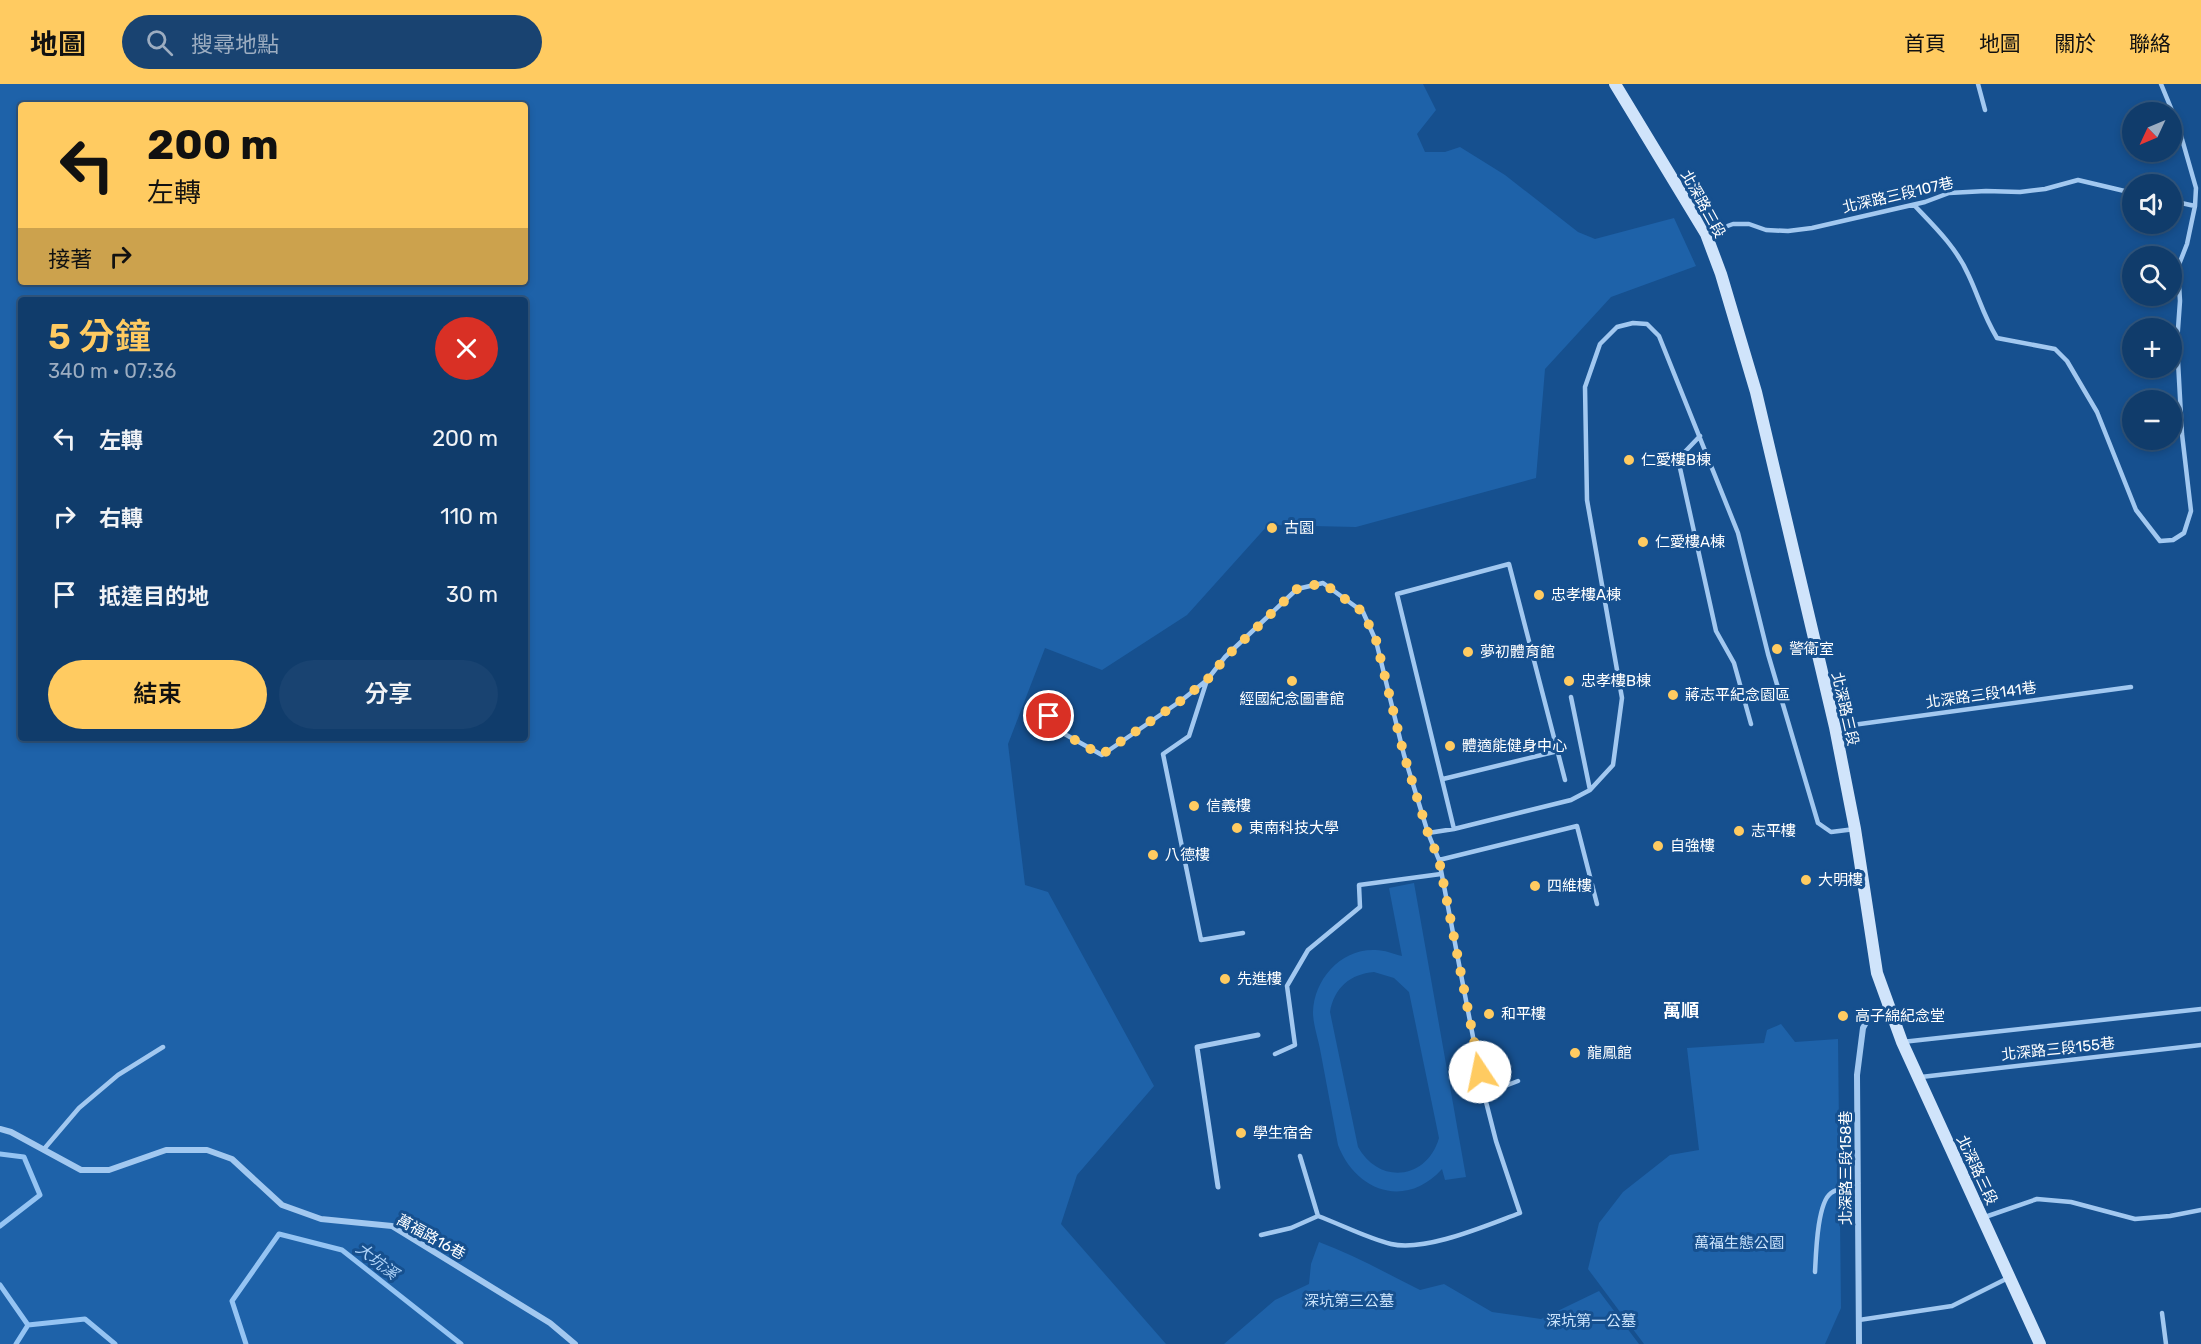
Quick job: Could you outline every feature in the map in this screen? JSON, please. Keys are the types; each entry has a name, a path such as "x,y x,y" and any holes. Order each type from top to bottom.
{"main road":[{"name":"北深路三段","path":"1615,84 1706,234 1721,274 1756,392 1835,727 1855,829 1877,973 1902,1042 2040,1344"}],"street":[{"name":"北深路三段158巷","path":"1859,1344 1857,1075 1863,1028 1871,1013 1888,1007"},
{"path":"1218,1187 1197,1047 1258,1035"},
{"name":"萬福路16巷","path":"0,1129 11,1132 81,1170 109,1170 166,1150 207,1150 232,1159 282,1205 321,1219 392,1226 550,1323 575,1344"}],"lane":[{"path":"1978,84 1985,110"},
{"path":"1914,205 1950,244 1968,273 1984,316 1997,338 2055,350 2067,361 2097,412 2136,510 2160,541 2173,540 2184,533 2191,511 2182,434 2177,343 2180,301 2178,267 2187,244 2195,206 2196,188 2178,125 2161,84"},
{"name":"北深路三段107巷","path":"1706,234 1732,224 1749,224 1766,230 1788,231 1812,228 1914,205 1949,193 2020,192 2045,189 2078,180 2122,190"},
{"path":"2182,203 2195,206"},
{"path":"1428,833 1454,829 1571,800 1590,790 1613,765 1622,699 1587,500 1584,387 1600,344 1617,327 1634,322 1647,324 1659,336 1738,533 1768,654 1818,823 1831,832 1855,829"},
{"path":"1700,436 1678,459 1716,631 1734,663 1751,724"},
{"path":"1454,829 1397,594 1509,564 1565,780"},
{"path":"1036,701 1061,732 1101,755 1182,700 1207,680 1226,657 1297,589 1323,583 1363,612 1376,640 1404,755 1428,833 1439,860 1484,1094 1496,1141 1520,1214 1426,1244 1393,1245 1318,1216 1291,1228 1261,1235"},
{"path":"1207,680 1189,736 1163,754 1201,940 1243,933"},
{"name":"北深路三段141巷","path":"1835,727 2131,687"},
{"path":"1570,698 1590,790"},
{"path":"1443,779 1558,751"},
{"path":"1439,860 1576,826 1597,904"},
{"path":"1275,1054 1295,1046 1287,986 1308,950 1360,907 1359,885 1441,874"},
{"path":"1902,1042 2201,1009"},
{"name":"北深路三段155巷","path":"1918,1077 2201,1045"},
{"path":"44,1149 79,1108 118,1075 163,1047"},
{"path":"1484,1094 1518,1081"},
{"path":"1300,1156 1318,1216"},
{"path":"1815,1272 1817,1241 1825,1200 1834,1191 1858,1183"},
{"path":"1982,1218 2037,1200 2071,1202 2135,1219 2201,1210"},
{"path":"1859,1320 1952,1306 2009,1277"},
{"path":"2162,1313 2166,1344"}],"green space":[{"path":"0,84 1423,84 1436,110 1417,134 1425,152 1445,152 1460,147 1505,175 1578,232 1595,239 1674,218 1696,266 1611,297 1545,369 1536,478 1356,527 1268,525 1187,615 1102,670 1045,648 1008,744 1025,885 1048,892 1154,1086 1077,1175 1061,1224 1166,1344 0,1344"},
{"path":"1414,883 1466,1177 1445,1180 1442,1169 1428,1181 1413,1189 1398,1191 1383,1190 1369,1184 1346,1161 1338,1145 1313,1012 1318,989 1331,969 1340,961 1362,951 1386,951 1402,956 1389,888","holes":["1374,972 1394,978 1409,992 1439,1138 1433,1152 1424,1162 1414,1169 1402,1172 1390,1172 1378,1168 1358,1147 1330,1012 1339,989 1351,979"]},
{"name":"萬福生態公園","path":"1781,1024 1795,1042 1838,1039 1841,1308 1825,1344 1644,1344 1588,1269 1599,1223 1623,1192 1670,1155 1699,1150 1687,1048 1764,1043 1767,1030"},
{"name":"深坑第三公墓","path":"1319,1242 1357,1258 1420,1290 1444,1284 1492,1312 1541,1319 1599,1291 1639,1344 1224,1344 1275,1300 1309,1284 1311,1264"}],"waterway":[{"name":"大坑溪","path":"0,1154 24,1157 40,1195 0,1226"},
{"name":"大坑溪","path":"246,1344 232,1301 279,1234 342,1250 461,1344"},
{"name":"大坑溪","path":"0,1285 28,1325"},
{"name":"大坑溪","path":"28,1325 85,1319 115,1344"},
{"name":"大坑溪","path":"16,1344 28,1325"}],"place":[{"name":"仁愛樓B棟","path":"1629,460"},
{"name":"古園","path":"1272,528"},
{"name":"仁愛樓A棟","path":"1643,542"},
{"name":"忠孝樓A棟","path":"1539,595"},
{"name":"警衛室","path":"1777,649"},
{"name":"夢初體育館","path":"1468,652"},
{"name":"經國紀念圖書館","path":"1292,681"},
{"name":"忠孝樓B棟","path":"1569,681"},
{"name":"蔣志平紀念園區","path":"1673,695"},
{"name":"體適能健身中心","path":"1450,746"},
{"name":"信義樓","path":"1194,806"},
{"name":"東南科技大學","path":"1237,828"},
{"name":"志平樓","path":"1739,831"},
{"name":"自強樓","path":"1658,846"},
{"name":"八德樓","path":"1153,855"},
{"name":"大明樓","path":"1806,880"},
{"name":"四維樓","path":"1535,886"},
{"name":"先進樓","path":"1225,979"},
{"name":"和平樓","path":"1489,1014"},
{"name":"高子綿紀念堂","path":"1843,1016"},
{"name":"龍鳳館","path":"1575,1053"},
{"name":"學生宿舍","path":"1241,1133"}],"district":[{"name":"萬順","path":"1681,1011"}],"route":[{"path":"1049,716 1061,732 1101,755 1182,700 1207,680 1226,657 1297,589 1323,583 1363,612 1376,640 1404,755 1428,833 1439,860 1480,1072"}],"park label":[{"name":"深坑第一公墓","path":"1591,1321"}]}
